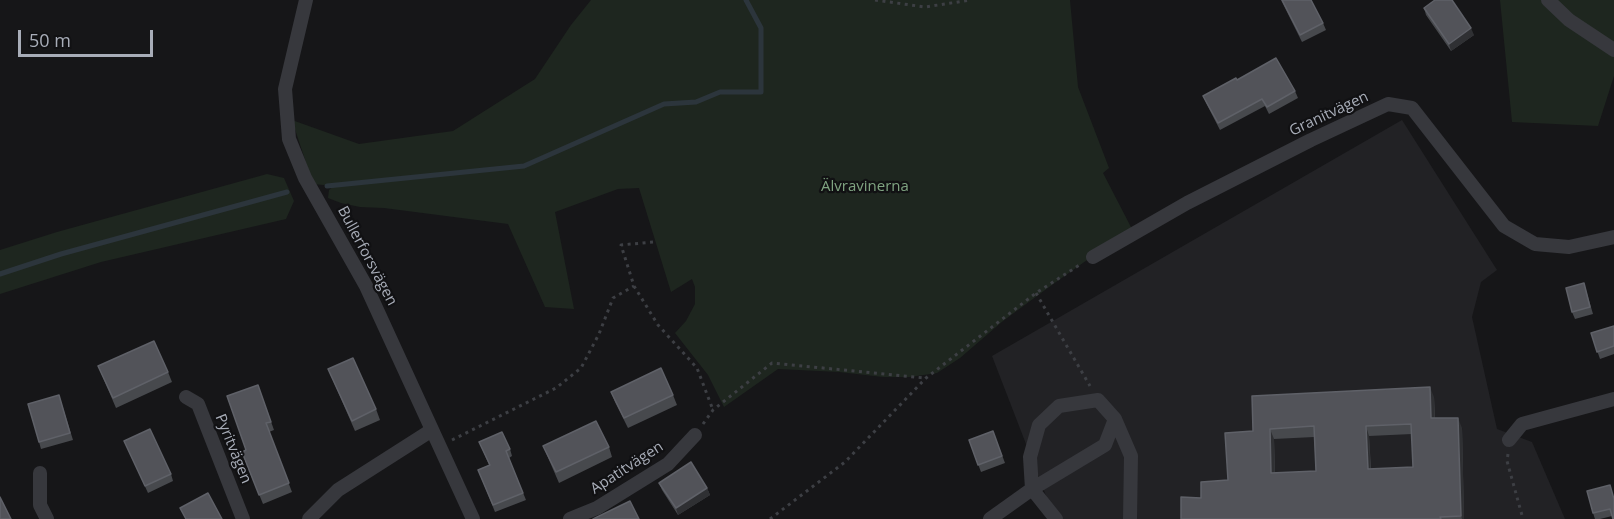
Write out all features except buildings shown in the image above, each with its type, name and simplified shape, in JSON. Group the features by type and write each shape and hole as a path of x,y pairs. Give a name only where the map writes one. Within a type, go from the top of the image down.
{"street":[{"name":"Bullerforsvägen","path":"306,0 285,89 289,139 305,178 366,286 472,519"},
{"path":"1548,0 1569,20 1614,50"},
{"name":"Granitvägen","path":"1093,257 1187,203 1388,104 1412,108 1504,226 1535,244 1569,247 1614,237"},
{"name":"Pyritvägen","path":"186,397 198,404 243,519"},
{"path":"1509,440 1522,424 1614,399"},
{"path":"1056,519 1032,489 1030,457 1039,425 1059,406 1098,400 1115,419 1131,456 1130,519"},
{"path":"990,519 1032,489 1105,445 1115,419"},
{"path":"309,519 338,490 432,430"},
{"name":"Apatitvägen","path":"570,519 597,508 668,464 695,435"},
{"path":"40,473 40,505 46,519"}],"path":[{"path":"875,0 925,7 971,0"},
{"path":"653,242 621,245 634,286 658,325 697,368 713,410"},
{"path":"770,519 845,462 926,378 1036,293 1093,257"},
{"path":"440,446 556,387 581,368 599,334 613,298 634,286"},
{"path":"1036,293 1098,400"},
{"path":"695,435 713,410 772,363 926,378"},
{"path":"1509,440 1507,461 1524,519"}],"shaded area":[{"path":"1402,120 1497,270 1481,282 1472,317 1497,429 1532,442 1565,519 1055,519 992,356"}],"green space":[{"name":"Älvravinerna","path":"591,0 1070,0 1078,87 1109,168 1103,173 1133,231 1056,282 1003,321 960,358 937,373 910,377 883,377 778,369 724,407 708,375 675,333 686,321 695,304 695,287 692,279 671,292 639,188 618,189 555,212 574,309 545,307 508,224 360,207 328,198 329,190 334,186 313,184 292,120 359,144 453,131 535,79 571,25"},
{"path":"1500,0 1614,0 1614,76 1598,126 1512,122"},
{"path":"267,174 284,178 294,201 286,219 101,262 0,294 0,250"}],"waterway":[{"path":"327,186 524,166 664,104 696,102 720,92 761,92 761,28 746,0"},
{"path":"0,274 61,254 287,192"}]}
